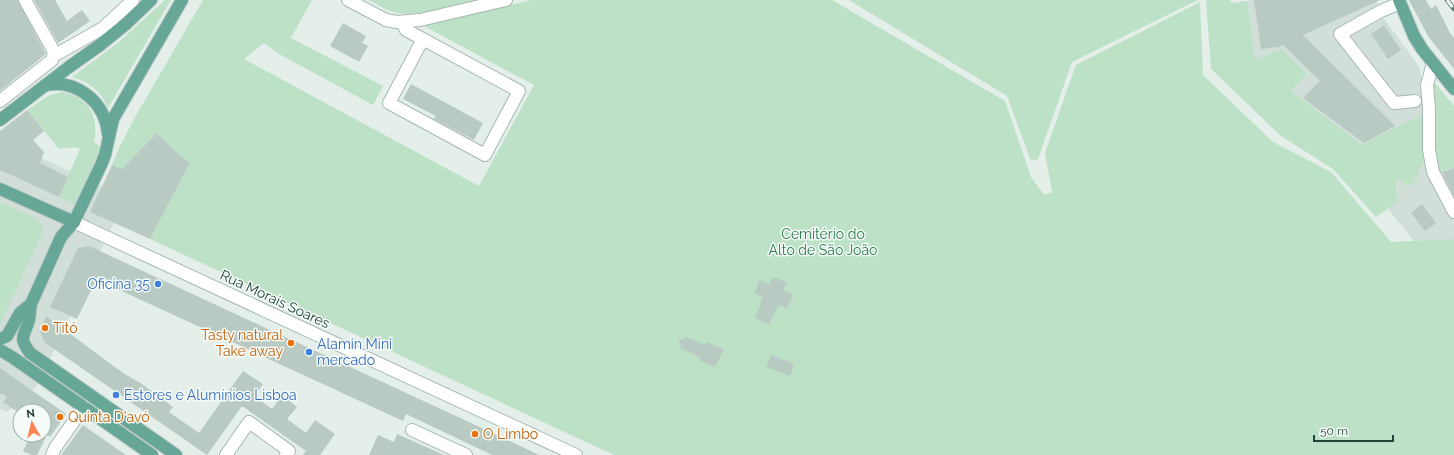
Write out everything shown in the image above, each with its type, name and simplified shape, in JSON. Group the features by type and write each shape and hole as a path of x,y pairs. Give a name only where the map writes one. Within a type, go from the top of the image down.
{"main road":[{"path":"0,120 105,42 151,0"},
{"path":"176,455 30,353 23,343 22,336 29,320 30,304 61,237 74,222 105,155 113,119 182,0"},
{"path":"1400,2 1418,42 1454,89"},
{"path":"46,85 56,83 64,84 80,90 87,95 99,107 103,114 109,139"},
{"name":"Rua Morais Soares","path":"0,188 74,222"},
{"path":"0,339 7,336 20,313 30,304"},
{"path":"0,350 152,455"},
{"path":"84,407 91,396"}],"street":[{"path":"0,101 52,60 54,54 25,0"},
{"path":"54,54 57,54 103,28 133,0"},
{"path":"348,0 386,20 402,22 420,20 506,0"},
{"path":"1400,2 1340,34 1394,103 1415,101"},
{"path":"402,22 406,30 423,39 519,91 485,155 388,103 423,39"},
{"path":"1433,63 1427,85 1429,108 1429,150 1433,172 1454,212"},
{"name":"Rua Morais Soares","path":"74,222 559,451 576,455"},
{"path":"52,455 55,448 84,407"},
{"path":"226,455 249,422 289,451 286,455"},
{"path":"412,430 466,455"}],"shaded area":[{"path":"1376,0 1382,16 1420,69 1436,174 1454,167 1454,239 1414,241 1388,209 1399,201 1362,146 1291,91 1307,74 1255,61 1247,1"},
{"path":"0,139 126,197 37,386 17,403 12,403 12,408 7,412 0,409"}],"green space":[{"path":"165,0 171,0 108,108 102,97 94,88 84,81 72,77 119,42"},
{"name":"Cemitério do Alto de São João","path":"203,0 312,0 291,38 383,86 373,105 279,54 264,43 244,59 479,186 534,85 422,25 532,0 832,0 1005,101 1031,177 1044,195 1052,192 1045,153 1076,65 1200,2 1203,75 1273,142 1331,172 1391,242 1454,239 1454,455 614,455 150,239 190,163 175,151 157,133 122,169 112,165 134,119"},
{"path":"369,0 476,0 426,12 406,14 390,11"},
{"path":"849,0 1198,0 1072,62 1038,159 1031,161 1007,96"},
{"path":"1206,0 1230,0 1232,3 1247,1 1255,60 1281,49 1307,74 1291,91 1362,145 1426,112 1425,158 1412,186 1396,179 1395,193 1399,201 1376,217 1333,169 1281,136 1211,69"},
{"path":"1435,83 1454,106 1454,167 1436,174 1431,88"},
{"path":"62,92 79,98 90,110 95,125 94,142 102,148 76,205 59,197 80,149 76,147 59,149 27,110 50,95"},
{"path":"0,202 36,219 41,224 43,229 0,324"}],"building":[{"path":"0,0 18,0 46,54 0,91"},
{"path":"34,0 55,0 67,21 82,10 90,21 58,43"},
{"path":"1254,0 1380,0 1303,35 1395,126 1364,143 1303,98 1320,81 1283,45 1279,47 1261,49"},
{"path":"1409,0 1426,0 1431,9 1436,5 1454,38 1454,69 1428,36"},
{"path":"343,23 366,36 362,43 368,46 359,62 330,46"},
{"path":"1384,25 1401,50 1388,59 1371,34"},
{"path":"411,84 483,123 474,140 434,119 436,116 403,99"},
{"path":"27,110 44,131 33,140 44,152 40,163 68,177 59,197 0,170 0,131"},
{"path":"157,133 175,151 190,163 150,239 90,212 112,165 122,169"},
{"path":"1454,168 1454,196 1442,172"},
{"path":"1422,204 1436,223 1425,231 1411,213"},
{"path":"89,246 539,455 492,455 406,414 403,421 113,287 115,283 98,276 77,319 50,307 78,248"},
{"path":"773,277 787,282 783,290 793,295 787,308 779,305 769,324 755,318 763,297 754,293 760,280 769,284"},
{"path":"46,316 123,373 142,384 173,407 169,412 199,433 243,371 263,384 254,396 272,409 282,395 297,407 287,419 306,433 315,420 335,434 320,455 303,455 306,451 242,406 207,455 44,342 40,331"},
{"path":"687,337 705,345 706,342 724,349 715,367 699,360 700,357 680,348 681,345 678,341"},
{"path":"771,355 794,364 790,376 766,367"},
{"path":"0,368 50,403 12,403 12,408 3,402 7,397 0,394"},
{"path":"52,404 66,414 52,434"},
{"path":"83,425 100,437 126,455 61,455"},
{"path":"397,434 444,455 369,455 378,435 394,442"},
{"path":"27,443 43,443 37,455 31,455 23,451"}],"railway":[{"path":"1447,0 1454,9"}],"place":[{"name":"Oficina 35","path":"158,284"},
{"name":"Titó","path":"45,328"},
{"name":"Tasty natural Take away","path":"291,343"},
{"name":"Alamin Mini mercado","path":"309,352"},
{"name":"Estores e Alumínios Lisboa","path":"116,395"},
{"name":"Quinta D'avó","path":"60,417"},
{"name":"O Limbo","path":"475,434"}]}
